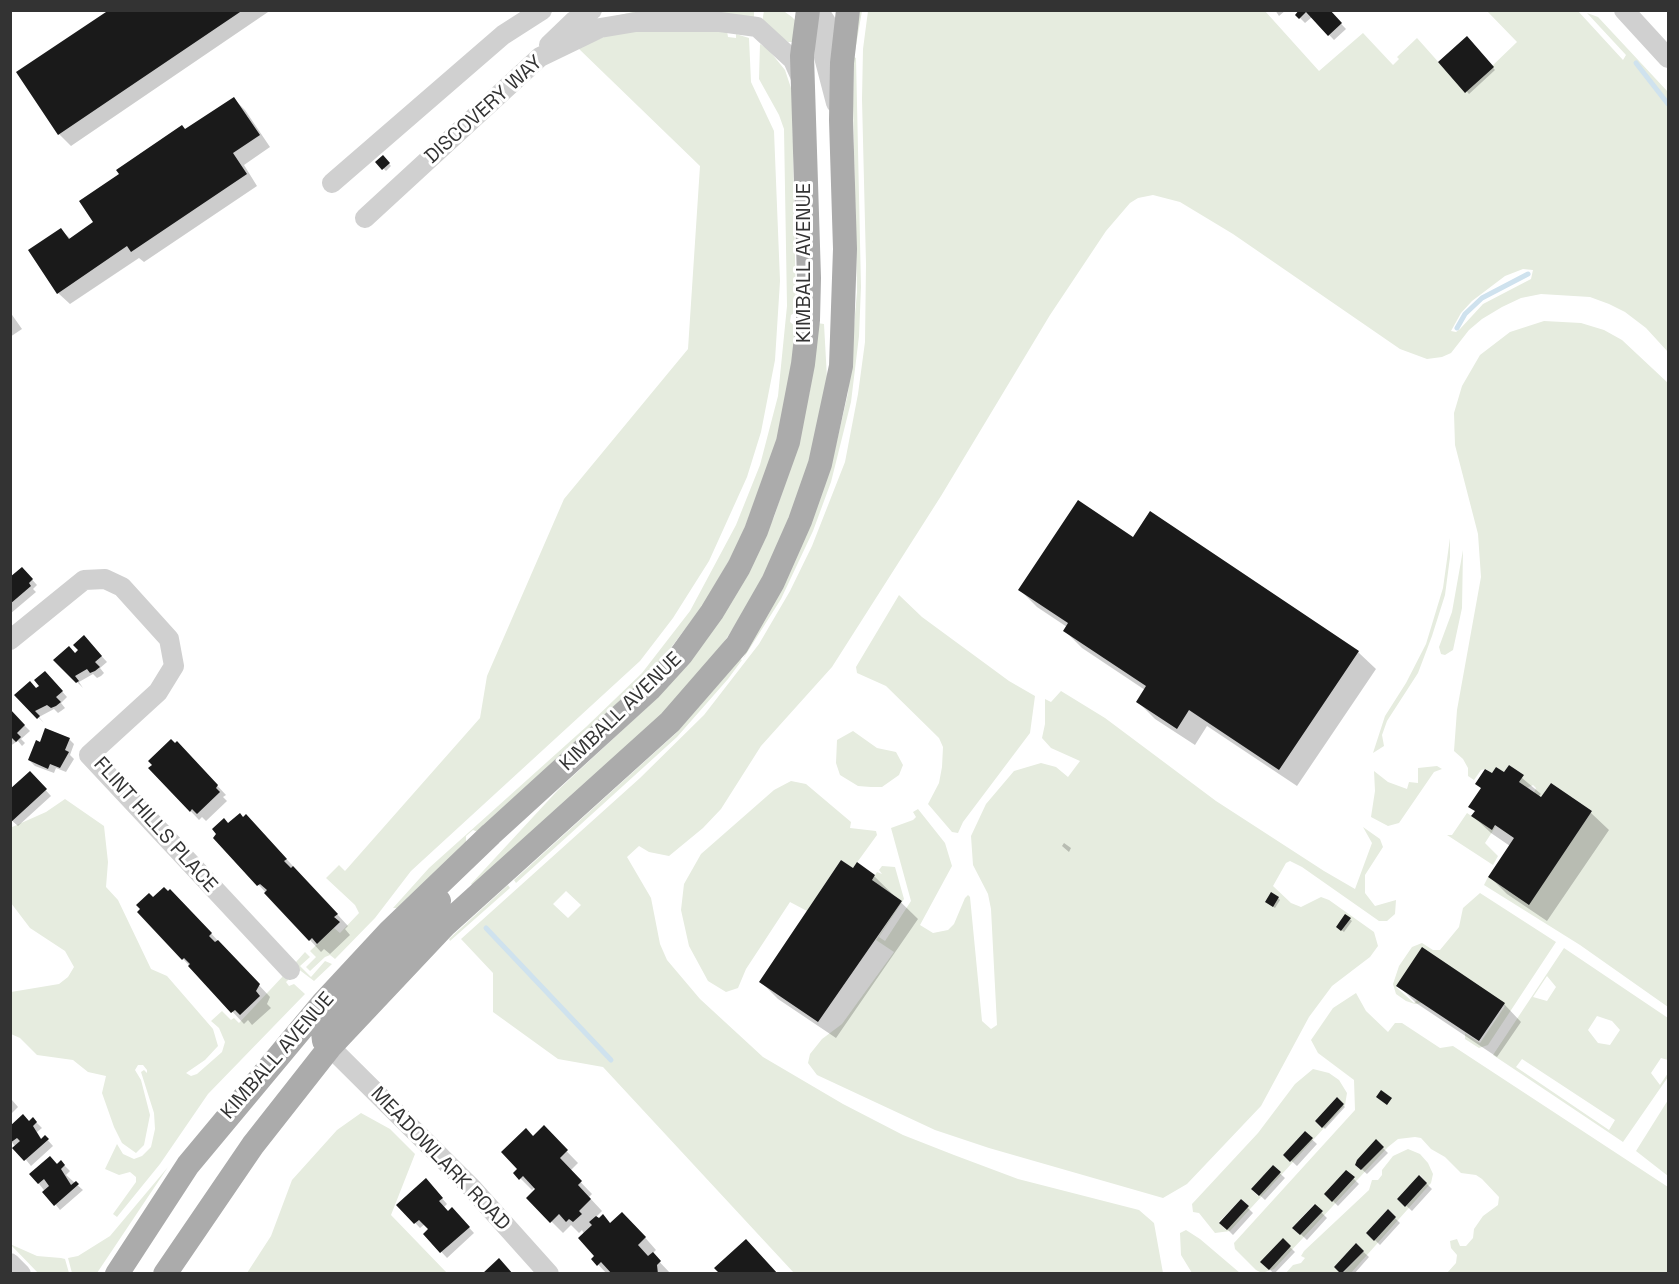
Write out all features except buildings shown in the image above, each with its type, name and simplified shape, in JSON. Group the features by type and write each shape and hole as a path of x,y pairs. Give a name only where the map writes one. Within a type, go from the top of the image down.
{"main road":[{"name":"KIMBALL AVENUE","path":"117,1274 188,1165 273,1061 382,940 491,834 607,731 681,655 712,612 756,531 774,484 797,405 808,320 802,56 808,10"},
{"name":"KIMBALL AVENUE","path":"165,1274 253,1145 330,1047 445,925 670,722 737,645 773,582 811,493 820,464 841,366 845,249 841,120 842,63 848,10"},
{"path":"330,1047 324,1041 323,1032 329,1023 417,929 491,834"}],"street":[{"name":"DISCOVERY WAY","path":"332,183 503,35 542,10"},
{"path":"540,57 553,40 574,21 592,10"},
{"path":"818,10 826,21 824,57 841,120"},
{"path":"1624,10 1668,58"},
{"name":"DISCOVERY WAY","path":"366,218 540,57 600,28 636,22 720,22 757,27 793,60 804,83"},
{"name":"FLINT HILLS PLACE","path":"10,640 84,580 105,579 122,587 169,639 174,666 158,692 89,754 290,970"},
{"name":"MEADOWLARK ROAD","path":"330,1047 471,1187 549,1274"},
{"path":"10,1263 21,1274"}],"shaded area":[{"path":"637,11 754,11 754,21 594,21"},
{"path":"764,11 785,12 795,20 793,42 788,42 762,22"},
{"path":"859,11 862,11 854,57 856,58 861,287 859,336 851,402 831,482 813,531 781,599 743,659 832,462 848,393 857,292 853,105 854,53"},
{"path":"868,11 1265,11 1319,71 1363,33 1393,65 1399,59 1397,57 1417,38 1465,92 1517,42 1487,11 1578,11 1623,60 1626,55 1587,13 1598,17 1668,92 1668,352 1646,328 1625,312 1609,304 1590,297 1541,294 1521,298 1502,307 1469,330 1451,353 1427,359 1400,349 1233,234 1180,202 1153,195 1138,198 1130,203 1106,231 1050,315 941,496 832,667 761,746 721,809 703,828 669,856 649,852 639,846 627,857 651,898 660,944 667,960 700,999 763,1057 843,1104 903,1135 1018,1179 1139,1210 1154,1223 1163,1273 794,1273 603,1067 558,1059 493,1012 493,973 461,939 640,778 704,715 759,644 790,591 812,546 845,462 865,342 863,49","holes":["1523,269 1533,270 1531,279 1483,304 1460,329 1456,332 1451,331 1461,313 1472,301 1505,276","566,891 581,905 568,918 553,904"]},
{"path":"637,31 727,31 728,37 736,38 736,34 749,38 751,82 774,131 780,281 775,360 761,432 747,477 709,561 673,618 640,661 411,871 375,918 335,959 330,955 325,957 310,971 306,967 316,957 310,951 334,928 340,933 359,913 355,905 326,878 339,865 345,871 480,718 487,676 564,499 688,349 700,166 578,48 609,35"},
{"path":"760,44 768,49 785,70 792,91 796,312 791,315 790,322 795,326 793,356 778,438 739,543 704,604 651,674 478,832 473,830 466,836 466,843 397,908 393,908 429,868 586,727 642,673 690,611 736,525 760,465 778,396 787,306 784,129 759,79"},
{"path":"1544,321 1581,323 1604,330 1622,340 1668,383 1668,1007 1580,945 1484,885 1488,877 1529,904 1592,811 1551,783 1541,797 1534,793 1536,788 1533,785 1527,788 1519,782 1524,775 1509,765 1504,772 1496,767 1492,773 1486,769 1481,770 1474,780 1468,776 1468,768 1463,759 1454,751 1457,710 1481,577 1478,534 1455,445 1454,413 1462,386 1480,355 1510,332"},
{"path":"817,323 824,324 827,378 826,399 815,449 797,501 764,578 748,606 714,657 669,710 475,888 471,884 558,790 657,698 690,660 732,601 774,517 795,453 810,390"},
{"path":"1450,538 1445,595 1432,636 1418,673 1387,721 1382,735 1384,746 1373,753 1385,716 1406,683 1426,644 1443,588"},
{"path":"1463,550 1462,608 1453,650 1445,655 1441,654 1439,647 1452,612"},
{"path":"899,595 922,617 1009,681 1035,696 1030,733 963,822 958,833 952,832 928,804 939,783 942,767 943,747 939,738 886,686 857,673 856,667"},
{"path":"740,659 742,660 728,679 677,737 516,883 514,880 675,734"},
{"path":"1061,691 1105,718 1216,801 1355,889 1372,843 1363,827 1380,839 1383,847 1365,875 1365,893 1375,906 1396,900 1395,914 1387,921 1379,921 1302,867 1290,861 1286,863 1273,886 1291,903 1301,907 1321,897 1329,900 1374,932 1378,946 1370,957 1332,986 1309,1017 1261,1106 1187,1184 1163,1198 989,1148 935,1130 817,1075 808,1063 810,1054 822,1039 842,1024 894,952 876,940 902,901 872,880 877,872 882,874 879,870 882,866 895,867 904,899 879,937 885,941 911,901 891,828 913,820 916,817 913,812 918,809 945,843 952,866 920,925 933,933 948,930 954,924 965,898 968,895 970,897 982,1021 991,1029 997,1025 991,909 988,894 973,865 971,836 986,804 1014,771 1041,763 1056,767 1068,777 1080,761 1051,748 1042,738 1045,724 1045,699 1051,702"},
{"path":"853,731 877,748 896,752 903,765 899,775 882,787 871,787 858,786 840,775 836,763 837,740"},
{"path":"1437,766 1442,769 1434,772 1399,823 1388,826 1371,817 1375,791 1374,771 1388,782 1407,789 1409,782 1418,783 1418,768"},
{"path":"791,781 806,784 851,822 850,828 876,831 877,835 853,868 841,860 807,911 790,902 746,969 738,988 726,992 708,981 689,946 681,910 684,884 701,854 774,790"},
{"path":"65,799 104,826 108,862 106,887 118,900 151,969 167,976 213,1029 218,1046 205,1060 186,1073 191,1076 197,1074 222,1052 225,1042 219,1028 211,1021 222,1011 231,1020 234,1018 239,1023 284,975 289,979 286,982 289,986 294,984 305,994 208,1094 160,1164 117,1217 113,1214 136,1182 136,1177 130,1172 119,1175 105,1169 117,1144 123,1154 134,1159 142,1156 151,1147 155,1129 154,1113 141,1072 144,1070 147,1073 147,1070 143,1065 138,1065 135,1070 141,1080 150,1115 144,1145 136,1153 122,1143 114,1127 102,1093 106,1076 88,1072 73,1060 37,1055 20,1038 11,1034 11,992 59,984 68,977 74,967 65,951 30,928 11,903 10,828 46,812"},
{"path":"1467,813 1491,829 1496,826 1485,843 1498,856 1493,865 1447,835 1452,835"},
{"path":"508,885 510,888 450,941 449,939"},
{"path":"1480,893 1556,942 1488,1045 1479,1048 1465,1039 1465,1033 1480,1043 1505,1006 1422,948 1396,987 1414,1003 1417,1000 1422,1003 1415,1004 1406,1001 1396,994 1393,984 1399,966 1412,947 1422,943 1433,950 1440,950 1459,927 1463,908"},
{"path":"1564,948 1668,1018 1668,1060 1661,1058 1651,1073 1660,1085 1668,1073 1668,1077 1623,1142 1493,1055","holes":["1547,976 1556,987 1547,1001 1533,997","1597,1016 1612,1021 1620,1030 1610,1045 1598,1043 1588,1030","1522,1059 1615,1120 1609,1130 1516,1067"]},
{"path":"305,952 310,957 300,966 311,977 325,961 332,964 314,981 297,968 296,962"},
{"path":"1356,993 1366,1011 1388,1032 1395,1023 1402,1023 1440,1048 1453,1046 1668,1187 1668,1273 1447,1273 1456,1263 1457,1255 1451,1248 1450,1241 1457,1239 1460,1246 1466,1246 1473,1238 1474,1229 1483,1216 1498,1205 1499,1197 1482,1179 1476,1175 1461,1173 1421,1138 1415,1137 1398,1139 1388,1147 1274,1269 1262,1273 1256,1270 1235,1249 1234,1243 1355,1110 1354,1080 1318,1053 1311,1040 1333,1008","holes":["1376,1140 1384,1147 1361,1170 1355,1165","1314,1204 1323,1211 1300,1235 1292,1228"]},
{"path":"1313,1069 1329,1073 1339,1080 1347,1093 1345,1105 1230,1231 1215,1233 1199,1213 1193,1212 1192,1204 1258,1133 1295,1084","holes":["1337,1097 1344,1104 1321,1128 1315,1121","1305,1131 1312,1138 1290,1162 1283,1155","1273,1165 1281,1172 1258,1196 1251,1189","1241,1199 1249,1206 1226,1230 1219,1222"]},
{"path":"1668,1100 1668,1176 1636,1151"},
{"path":"361,1113 390,1129 415,1154 391,1215 447,1273 247,1273 271,1236 292,1180 337,1130"},
{"path":"1408,1149 1420,1154 1428,1163 1433,1174 1431,1183 1351,1273 1343,1273 1364,1251 1356,1243 1334,1267 1341,1273 1285,1274 1293,1265 1301,1263 1305,1258 1301,1256 1304,1251 1369,1190 1372,1180 1378,1180 1382,1175 1382,1170 1393,1156","holes":["1420,1175 1427,1183 1405,1207 1397,1199","1388,1209 1396,1217 1374,1241 1366,1233"]},
{"path":"168,1167 97,1273 72,1273 68,1258 78,1256 110,1236"},
{"path":"1186,1230 1240,1273 1192,1273 1181,1255 1180,1233"},
{"path":"10,1244 37,1256 65,1259 69,1273 38,1273"}],"waterway":[{"path":"1636,63 1668,104"},
{"path":"1457,328 1465,314 1482,298 1528,274"},
{"path":"486,928 611,1060"}]}
